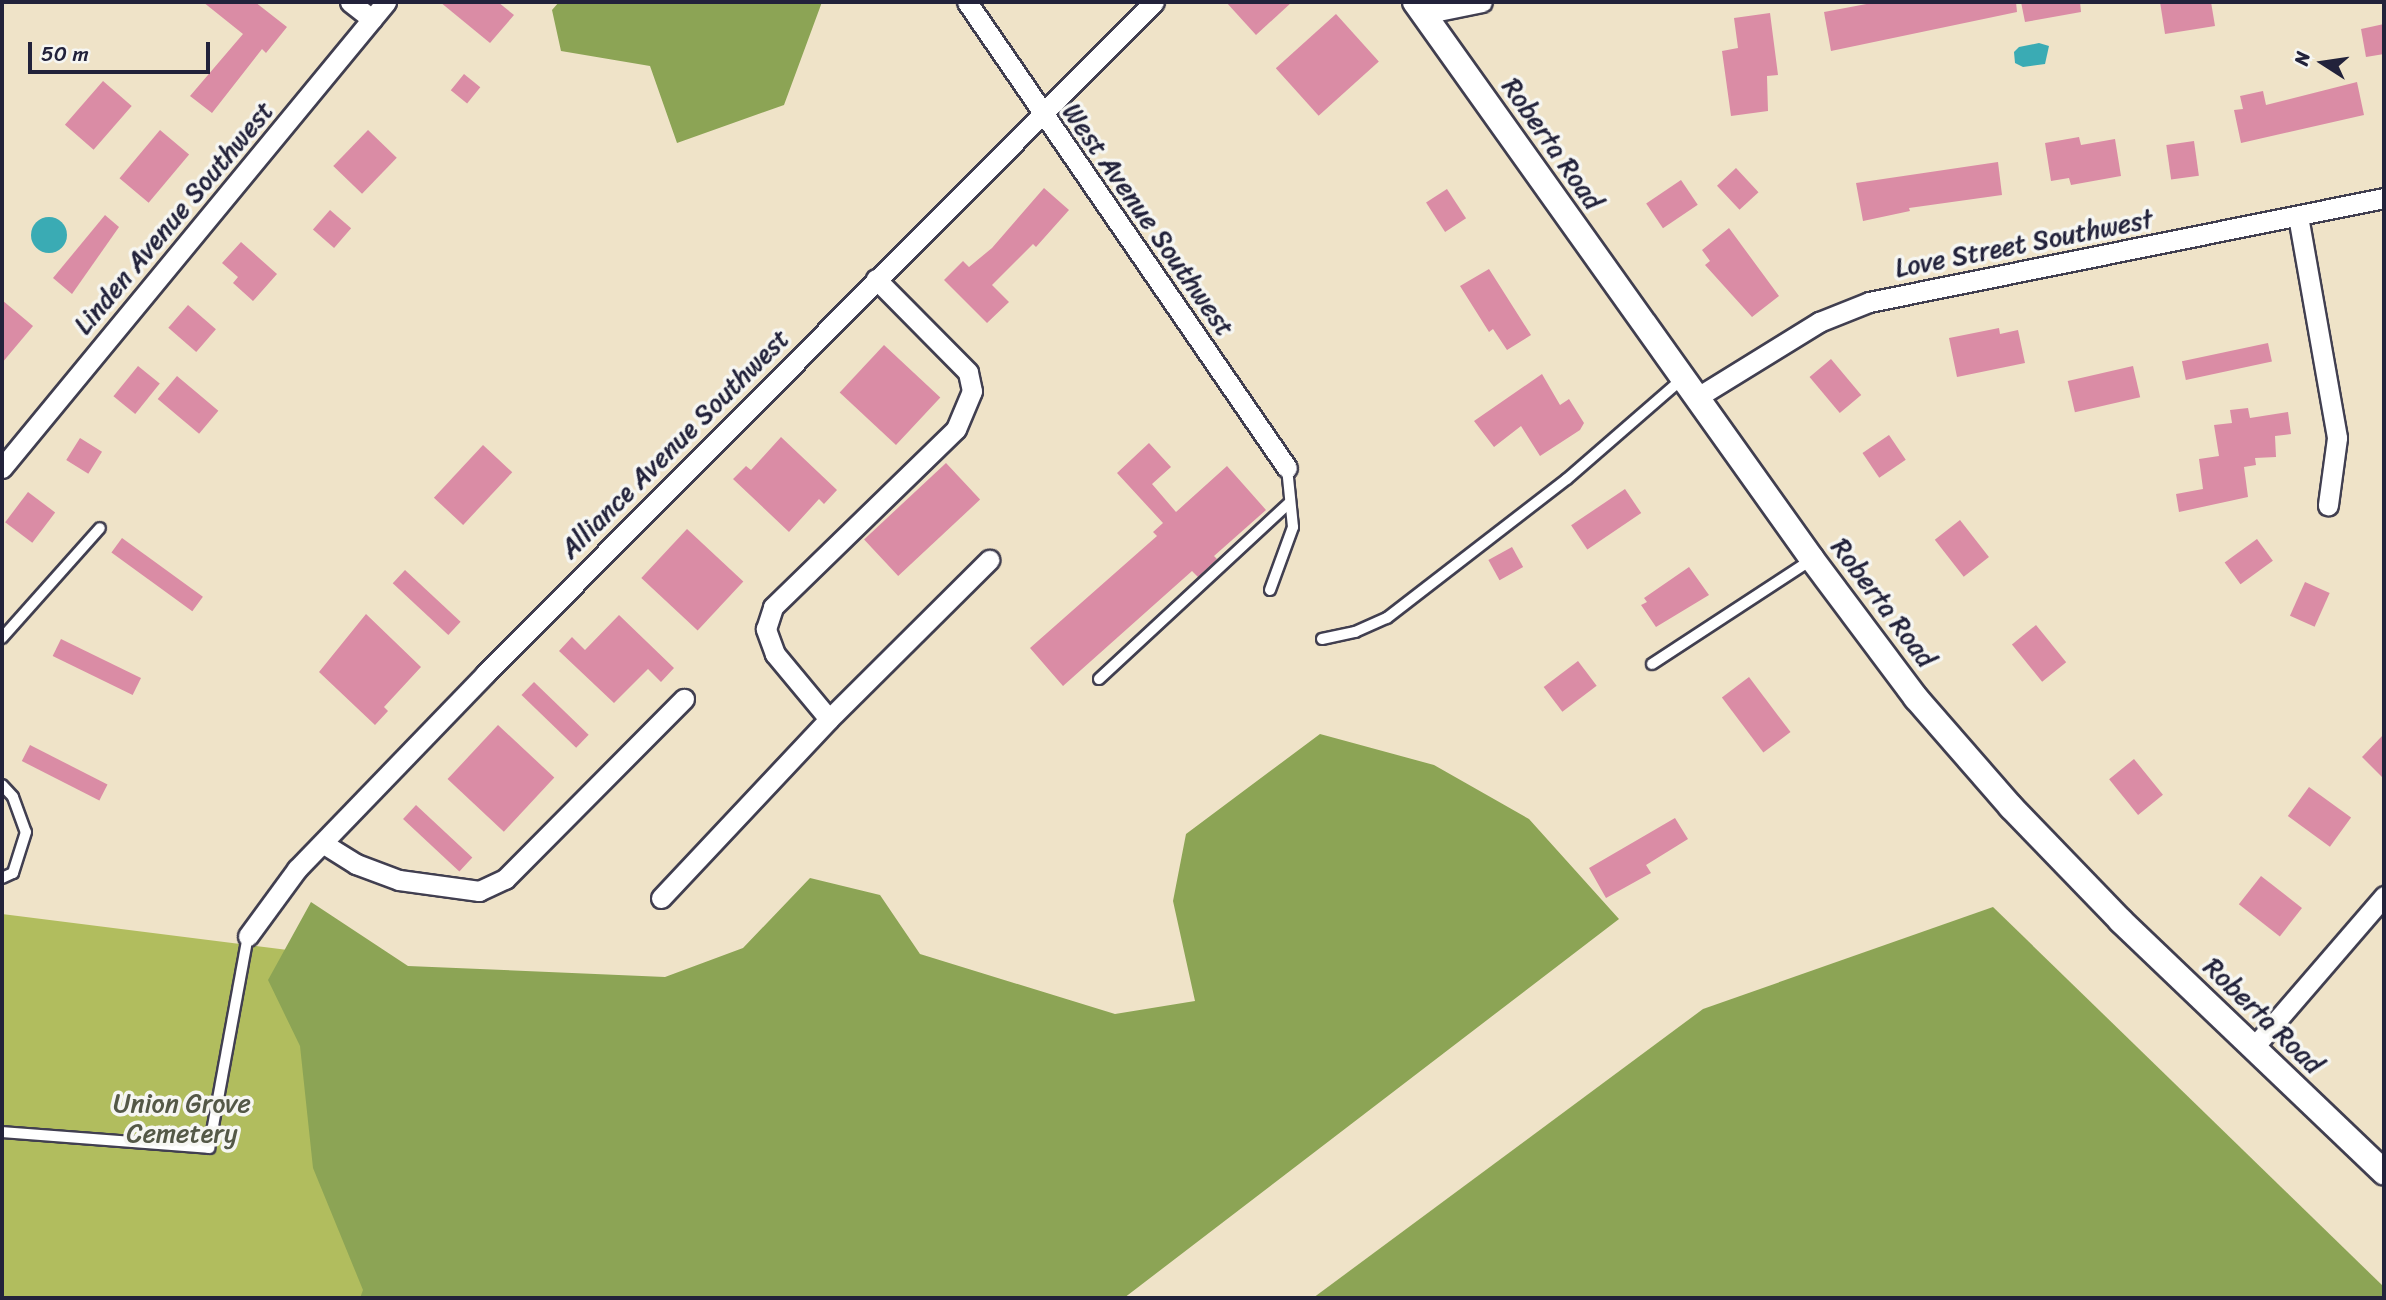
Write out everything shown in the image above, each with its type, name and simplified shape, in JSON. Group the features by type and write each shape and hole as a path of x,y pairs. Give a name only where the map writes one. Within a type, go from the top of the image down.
{"street":[{"path":"350,2 372,19"},
{"name":"Linden Avenue Southwest","path":"2,468 386,2"},
{"name":"West Avenue Southwest","path":"967,2 1287,468"},
{"name":"Alliance Avenue Southwest","path":"248,936 297,869 876,279 1154,2"},
{"path":"1422,6 1482,2"},
{"name":"Roberta Road","path":"1422,6 1689,388 1911,691 2011,807 2253,1048 2384,1172"},
{"name":"Love Street Southwest","path":"1689,388 1819,322 1869,302 2384,198"},
{"path":"2298,216 2337,439 2328,505"},
{"path":"829,719 775,654 766,629 773,607 956,429 972,391 968,372 876,279"},
{"path":"661,898 829,719 989,560"},
{"path":"324,844 356,864 399,880 479,891 505,879 684,699"},
{"path":"2253,1048 2384,896"}],"lane":[{"path":"1322,639 1355,632 1387,618 1689,388"},
{"path":"1270,590 1293,527 1287,468"},
{"path":"1099,679 1290,502"},
{"path":"2,638 100,527"},
{"path":"1652,664 1812,559"},
{"path":"2,785 13,797 26,832 13,873 2,878"},
{"path":"2,1132 209,1148 248,936"}],"green space":[{"path":"559,2 822,2 784,105 677,143 650,66 561,51 552,10"},
{"path":"1320,734 1434,765 1529,819 1619,919 1124,1298 360,1298 363,1290 313,1168 300,1046 268,980 311,902 408,966 665,977 743,948 810,878 880,895 920,954 1115,1014 1195,1001 1173,901 1186,834"},
{"path":"1993,907 2384,1287 2384,1298 1313,1298 1703,1009"},
{"name":"Union Grove Cemetery","path":"2,914 383,962 491,1298 2,1298"}],"water":[{"path":"2039,43 2049,46 2045,64 2023,67 2015,63 2014,52 2019,47"},
{"path":"49,217 62,222 67,235 62,248 49,253 36,248 31,235 36,222"}],"building":[{"path":"203,2 255,2 287,27 266,53 262,49 212,113 190,96 243,34"},
{"path":"440,2 498,2 514,15 490,43"},
{"path":"1226,2 1292,2 1256,35"},
{"path":"1877,2 2016,2 2017,12 1831,51 1824,12"},
{"path":"2021,2 2080,2 2081,12 2025,22"},
{"path":"2160,2 2211,2 2215,26 2165,34"},
{"path":"1770,13 1778,75 1767,76 1768,111 1731,116 1722,51 1738,48 1734,18"},
{"path":"1336,14 1379,62 1319,116 1276,68"},
{"path":"2384,24 2384,54 2366,57 2361,29"},
{"path":"464,74 480,87 467,104 451,90"},
{"path":"103,81 132,106 94,150 65,125"},
{"path":"2357,82 2364,115 2241,143 2234,110 2243,109 2240,96 2263,91 2266,105"},
{"path":"160,130 189,154 149,203 120,178"},
{"path":"368,130 397,158 362,194 333,166"},
{"path":"2079,137 2081,145 2115,139 2121,176 2071,185 2069,178 2051,181 2045,143"},
{"path":"2194,141 2199,176 2171,180 2166,145"},
{"path":"1998,162 2002,195 1909,208 1910,211 1863,221 1856,183"},
{"path":"1736,168 1759,192 1739,210 1717,186"},
{"path":"1681,180 1698,205 1663,228 1646,203"},
{"path":"1044,188 1069,210 1036,247 1033,244 992,285 1009,302 987,323 944,280 963,261 969,267 992,248"},
{"path":"1447,189 1466,218 1445,232 1426,203"},
{"path":"330,210 351,228 334,248 313,230"},
{"path":"105,215 119,227 72,294 53,278"},
{"path":"1729,228 1779,296 1752,317 1705,265 1710,261 1702,250"},
{"path":"241,242 277,274 253,301 233,283 238,277 222,263"},
{"path":"1489,269 1531,335 1507,350 1493,329 1489,332 1460,286"},
{"path":"2,300 33,326 2,363"},
{"path":"188,305 216,329 196,352 168,328"},
{"path":"1999,328 2000,334 2018,330 2025,363 1957,377 1949,338"},
{"path":"2268,343 2272,362 2186,380 2182,361"},
{"path":"884,345 940,398 896,445 840,393"},
{"path":"1831,359 1861,395 1840,413 1810,377"},
{"path":"138,366 160,384 135,414 113,396"},
{"path":"2133,366 2140,397 2075,412 2068,381"},
{"path":"1542,374 1560,405 1569,399 1584,423 1580,430 1540,456 1521,426 1494,447 1474,421"},
{"path":"177,376 218,411 199,434 158,399"},
{"path":"2248,408 2250,418 2288,412 2291,434 2275,436 2276,457 2255,458 2256,465 2244,467 2248,497 2179,512 2176,494 2203,489 2199,459 2219,456 2214,425 2232,423 2230,410"},
{"path":"1889,435 1906,460 1879,478 1862,453"},
{"path":"781,437 837,490 824,504 819,499 789,532 733,479 746,466 751,470"},
{"path":"80,438 102,452 88,474 66,460"},
{"path":"1149,443 1171,467 1152,484 1176,512 1227,466 1266,510 1214,556 1217,559 1198,577 1192,571 1063,686 1030,648 1157,536 1153,532 1163,523 1117,473"},
{"path":"483,445 512,472 463,525 434,498"},
{"path":"946,463 980,500 898,576 864,539"},
{"path":"1625,489 1641,513 1587,549 1571,525"},
{"path":"28,492 55,512 32,543 5,522"},
{"path":"1960,520 1989,557 1964,577 1935,540"},
{"path":"687,529 743,582 698,631 641,578"},
{"path":"122,538 203,597 192,611 111,553"},
{"path":"2257,539 2273,561 2241,584 2225,563"},
{"path":"1512,547 1523,567 1500,580 1488,560"},
{"path":"1689,567 1709,595 1656,627 1641,605 1647,602 1644,598"},
{"path":"405,570 461,622 448,635 393,583"},
{"path":"2305,582 2330,593 2315,627 2290,616"},
{"path":"366,614 421,667 384,707 388,711 375,725 319,672"},
{"path":"619,615 674,668 661,682 648,669 614,703 559,651 572,637 585,650"},
{"path":"2036,625 2066,662 2042,682 2012,645"},
{"path":"61,639 141,678 133,695 53,656"},
{"path":"1578,661 1597,686 1562,712 1544,687"},
{"path":"1749,677 1791,732 1763,753 1722,697"},
{"path":"534,682 589,735 576,748 521,695"},
{"path":"498,725 554,778 504,832 448,779"},
{"path":"2384,734 2384,779 2362,757"},
{"path":"30,745 108,784 99,801 22,761"},
{"path":"2134,759 2163,795 2138,815 2109,779"},
{"path":"2309,787 2351,818 2330,847 2288,816"},
{"path":"416,805 472,858 459,871 403,819"},
{"path":"1675,818 1688,839 1646,865 1651,873 1606,898 1589,868"},
{"path":"2261,876 2302,908 2280,936 2239,904"}]}
